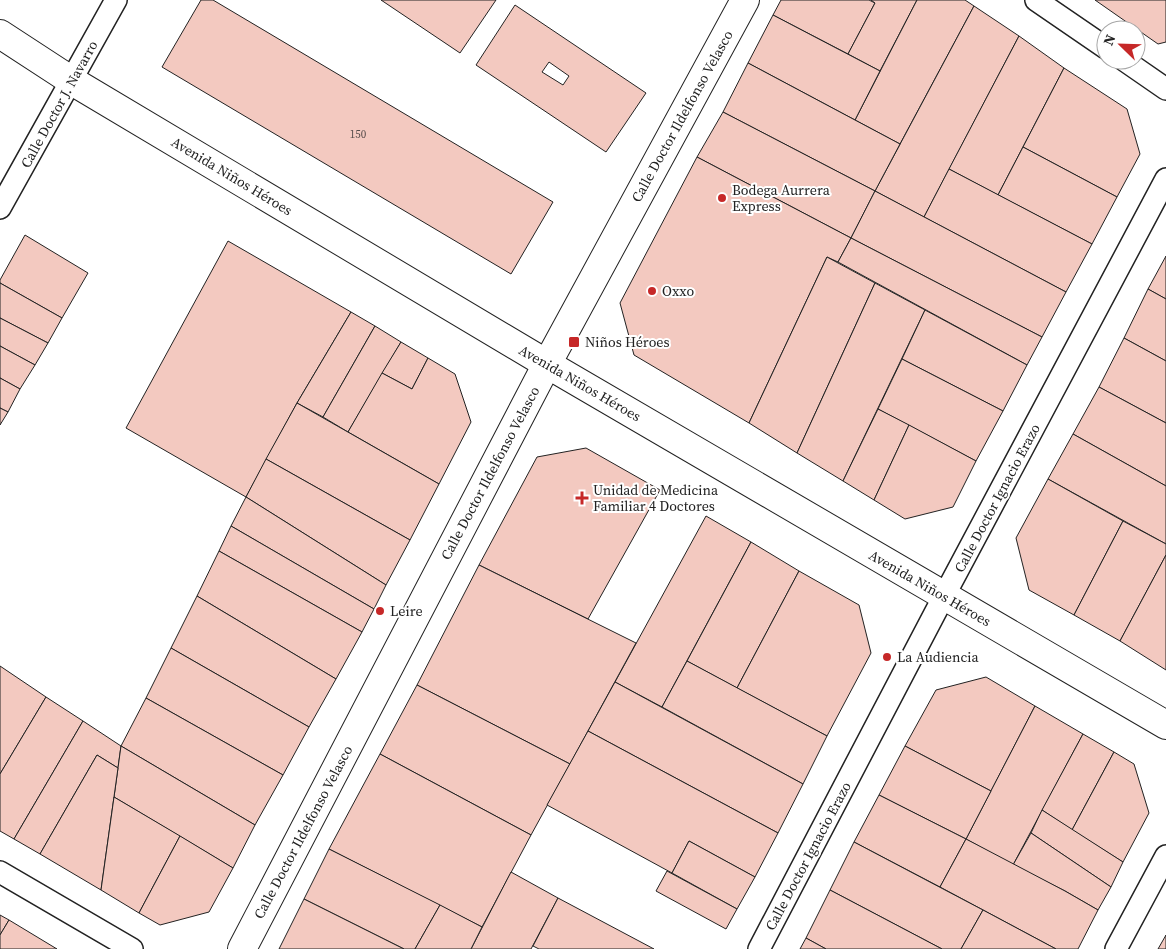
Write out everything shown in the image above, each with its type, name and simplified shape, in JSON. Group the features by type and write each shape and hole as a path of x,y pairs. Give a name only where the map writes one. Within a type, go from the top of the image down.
{"main road":[{"name":"Calle Doctor Ildelfonso Velasco","path":"242,949 547,364 745,0"},
{"name":"Avenida Niños Héroes","path":"0,34 72,81 547,364 1166,725"}],"street":[{"name":"Calle Doctor J. Navarro","path":"0,208 116,0"},
{"path":"1036,0 1096,41"},
{"path":"1138,70 1166,89"},
{"name":"Calle Doctor Ignacio Erazo","path":"759,949 1166,179"},
{"path":"1116,949 1166,856"},
{"path":"0,872 132,949"}],"building":[{"path":"201,0 213,0 553,202 511,274 162,67"},
{"path":"381,0 496,0 460,53"},
{"path":"781,0 869,0 875,3 848,54 773,15"},
{"path":"871,0 917,0 880,71 848,54 875,3"},
{"path":"917,0 965,0 974,6 900,144 855,120"},
{"path":"1095,0 1166,0 1166,42 1158,44 1146,36 1146,20 1124,20"},
{"path":"515,5 646,93 606,152 476,65","holes":["549,62 569,76 563,85 542,72"]},
{"path":"974,6 1019,36 924,217 875,191"},
{"path":"773,15 880,71 855,120 748,63"},
{"path":"1019,36 1064,68 998,195 949,169"},
{"path":"748,63 900,144 875,191 723,112"},
{"path":"1064,68 1127,109 1140,154 1117,197 1023,147"},
{"path":"723,112 875,191 851,238 697,157"},
{"path":"1023,147 1117,197 1092,244 998,195"},
{"path":"697,157 851,238 838,262 827,257 749,423 634,355 620,303"},
{"path":"949,169 1092,244 1066,292 924,217"},
{"path":"875,191 1066,292 1042,337 851,238"},
{"path":"25,235 88,273 62,318 0,283"},
{"path":"851,238 1042,337 1027,365 838,262"},
{"path":"228,241 351,312 297,403 246,497 126,428"},
{"path":"1166,256 1166,299 1148,289"},
{"path":"827,257 875,283 797,453 749,423"},
{"path":"0,283 62,318 48,343 0,318"},
{"path":"875,283 925,310 843,481 797,453"},
{"path":"1148,289 1166,299 1166,361 1124,338"},
{"path":"925,310 1027,365 1003,411 902,359"},
{"path":"351,312 375,326 323,417 297,403"},
{"path":"0,318 48,343 35,365 0,346"},
{"path":"375,326 401,342 348,432 323,417"},
{"path":"1124,338 1166,361 1166,423 1099,387"},
{"path":"401,342 428,358 412,389 382,373"},
{"path":"0,346 35,365 20,389 0,378"},
{"path":"428,358 455,374 471,422 439,484 348,432 382,373 412,389"},
{"path":"902,359 1003,411 976,461 878,409"},
{"path":"0,378 20,389 8,412 0,408"},
{"path":"1099,387 1166,423 1166,486 1073,434"},
{"path":"297,403 439,484 410,540 266,459"},
{"path":"0,408 8,412 0,425"},
{"path":"878,409 909,425 874,500 843,481"},
{"path":"909,425 976,461 953,507 905,519 874,500"},
{"path":"1073,434 1166,486 1166,544 1048,479"},
{"path":"586,448 660,490 588,619 479,565 537,457"},
{"path":"266,459 410,540 386,585 246,497"},
{"path":"1048,479 1123,521 1074,615 1029,590 1016,538"},
{"path":"246,497 386,585 374,609 231,526"},
{"path":"706,516 751,542 662,707 615,682"},
{"path":"1123,521 1166,544 1166,555 1120,641 1074,615"},
{"path":"231,526 374,609 362,632 219,551"},
{"path":"751,542 799,571 737,688 687,661"},
{"path":"219,551 362,632 336,679 197,596"},
{"path":"1166,555 1166,670 1120,641"},
{"path":"479,565 636,643 570,764 417,685"},
{"path":"799,571 859,605 871,653 827,736 737,688"},
{"path":"197,596 336,679 309,727 171,648"},
{"path":"171,648 309,727 283,775 146,698"},
{"path":"687,661 827,736 803,784 662,707"},
{"path":"0,666 46,697 0,774"},
{"path":"986,677 1035,706 991,791 905,746 936,690"},
{"path":"615,682 803,784 778,833 588,731"},
{"path":"417,685 570,764 531,835 380,754"},
{"path":"46,697 83,721 14,839 0,831 0,774"},
{"path":"146,698 283,775 255,825 121,746"},
{"path":"1035,706 1083,734 1013,865 966,839"},
{"path":"83,721 121,746 118,768 97,755 40,854 14,839"},
{"path":"588,731 778,833 755,877 689,841 672,873 547,805"},
{"path":"1083,734 1114,752 1072,830 1042,810"},
{"path":"121,746 255,825 233,868 114,797"},
{"path":"905,746 991,791 966,839 879,795"},
{"path":"1114,752 1134,764 1149,813 1123,862 1072,830"},
{"path":"380,754 531,835 482,927 329,849"},
{"path":"97,755 118,768 101,890 40,854"},
{"path":"879,795 966,839 940,887 854,842"},
{"path":"114,797 180,836 139,913 101,890"},
{"path":"1042,810 1123,862 1111,887 1031,833"},
{"path":"1031,833 1111,887 1098,910 1013,865"},
{"path":"180,836 233,868 209,912 160,925 139,913"},
{"path":"966,839 1098,910 1078,949 1056,949 940,887"},
{"path":"689,841 755,877 737,909 672,873"},
{"path":"854,842 983,910 961,949 942,949 830,890"},
{"path":"329,849 440,905 415,949 404,949 304,899"},
{"path":"667,871 737,909 726,929 656,891"},
{"path":"511,872 558,898 531,949 471,949"},
{"path":"830,890 942,949 826,949 806,938"},
{"path":"558,898 654,949 539,949 533,946"},
{"path":"304,899 404,949 279,949"},
{"path":"440,905 482,927 471,949 415,949"},
{"path":"983,910 1056,949 961,949"},
{"path":"0,915 9,920 0,935"},
{"path":"9,920 57,949 0,949 0,935"},
{"path":"1166,935 1166,949 1158,949"},
{"path":"806,938 826,949 800,949"}],"place":[{"name":"Bodega Aurrera Express","path":"722,198"},
{"name":"Oxxo","path":"652,291"},
{"name":"Niños Héroes","path":"574,342"},
{"name":"Unidad de Medicina Familiar 4 Doctores","path":"582,498"},
{"name":"Leire","path":"380,611"},
{"name":"La Audiencia","path":"887,657"}]}
